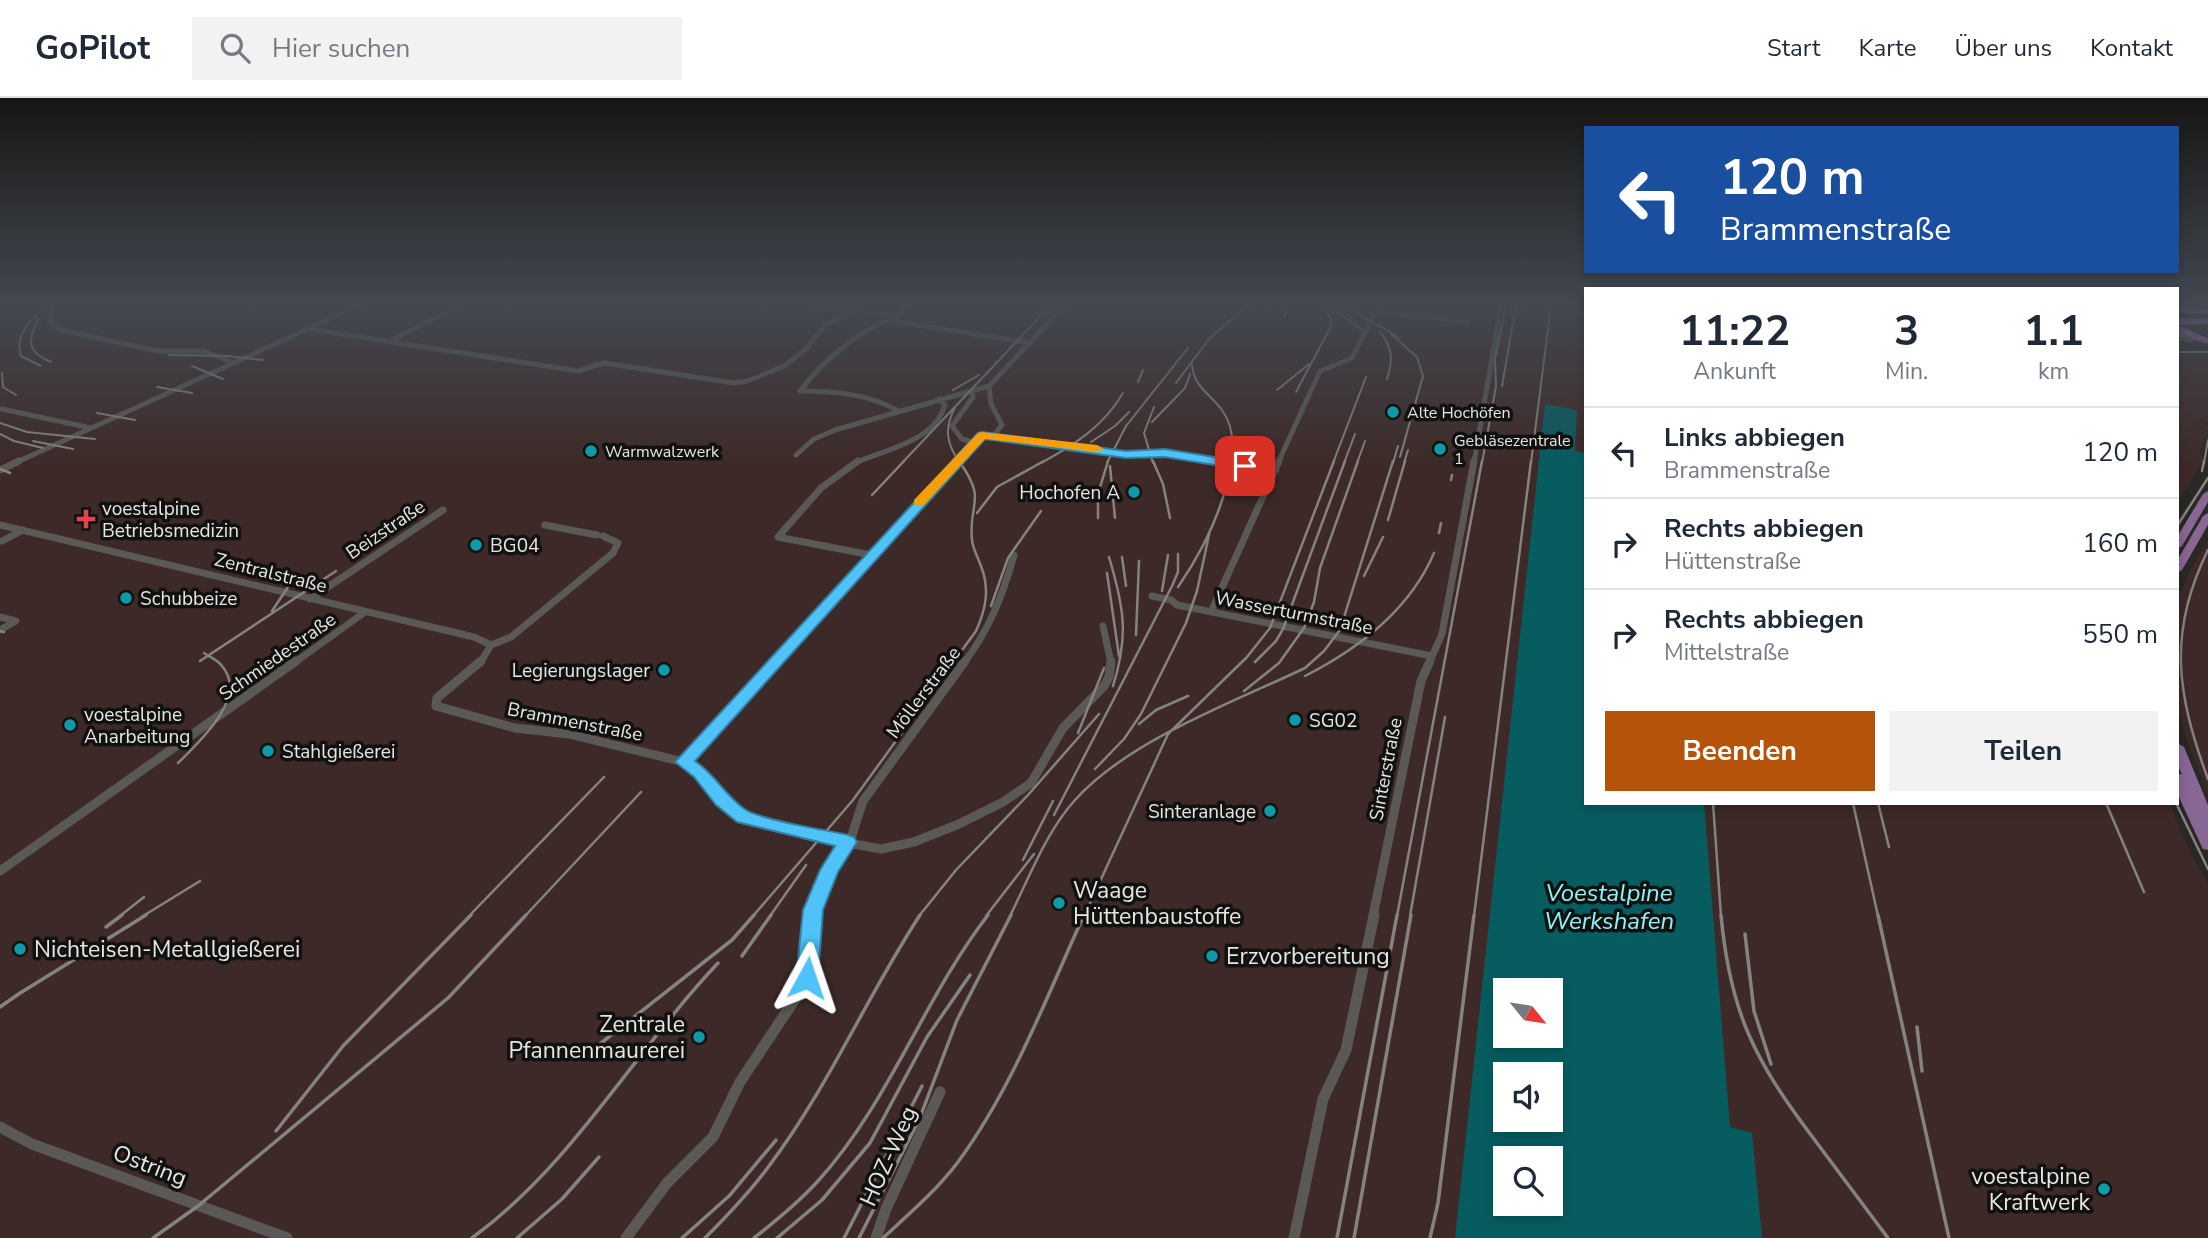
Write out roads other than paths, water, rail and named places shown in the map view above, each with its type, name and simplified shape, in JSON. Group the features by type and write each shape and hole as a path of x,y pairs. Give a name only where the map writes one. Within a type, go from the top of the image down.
{"main road":[{"path":"2179,543 2207,496"},
{"path":"2179,567 2208,516"},
{"path":"2179,752 2208,822"},
{"path":"2179,782 2208,845"}],"street":[{"path":"221,358 233,363"},
{"path":"0,470 243,358"},
{"path":"501,358 578,371 604,363 734,383 748,381 784,366 794,358"},
{"path":"835,358 807,381 800,391 822,391 872,399 899,411"},
{"path":"796,455 816,438 989,386 1016,358"},
{"path":"1211,612 1320,372 1352,358"},
{"name":"Sinterstraße","path":"1294,1238 1323,1099 1346,1050 1420,681 1442,634 1489,388 1490,358"},
{"path":"989,386 991,404 1002,425 993,436"},
{"path":"971,391 973,397 952,426 962,439 974,442"},
{"path":"871,555 778,537 793,516 842,471 900,446 929,428 945,411 945,405 939,399"},
{"path":"2,409 91,428"},
{"path":"684,762 982,435 1126,455 1165,453 1276,470"},
{"name":"Beizstraße","path":"310,598 443,510"},
{"name":"Zentralstraße","path":"0,525 474,637 491,645"},
{"path":"491,645 511,637 613,553 618,543 600,536 545,525"},
{"path":"2,541 23,530"},
{"name":"Möllerstraße","path":"626,1238 667,1183 713,1137 740,1082 800,994 808,968 813,910 829,870 855,828 863,801 927,710 979,643 1002,598 1014,555"},
{"name":"Wasserturmstraße","path":"1152,596 1171,600 1177,606 1432,656"},
{"name":"Schmiedestraße","path":"0,870 365,612"},
{"path":"0,617 16,621 0,630"},
{"name":"Brammenstraße","path":"491,645 482,661 442,693 435,704 445,711 515,728 576,736 684,762 700,773 722,801 743,817 883,849 897,846 1012,799 1033,781 1068,720 1103,689 1112,664 1112,652 1103,626"},
{"name":"HOZ-Weg","path":"876,1238 886,1209 940,1092"},
{"name":"Ostring","path":"0,1127 32,1144 288,1238"}],"water":[{"name":"Voestalpine Werkshafen","path":"1545,404 1577,410 1575,451 1584,453 1584,805 1704,805 1730,1127 1752,1133 1762,1238 1455,1238"}],"railway":[{"path":"25,358 41,366"},
{"path":"43,358 51,362"},
{"path":"247,358 263,360"},
{"path":"902,463 1001,358"},
{"path":"1108,461 1126,426 1180,358"},
{"path":"1176,383 1195,358"},
{"path":"1296,392 1314,358"},
{"path":"1387,379 1391,358"},
{"path":"1400,457 1423,376 1417,358"},
{"path":"1482,463 1496,386 1495,358"},
{"path":"1502,386 1507,358"},
{"path":"1531,463 1544,358"},
{"path":"1277,390 1309,364"},
{"path":"1192,365 1199,385 1222,410 1228,422 1232,442 1231,463"},
{"path":"192,366 223,379"},
{"path":"1138,382 1143,370"},
{"path":"2,373 3,387 16,395"},
{"path":"1152,422 1185,388 1190,374"},
{"path":"953,390 979,375"},
{"path":"1333,463 1366,377"},
{"path":"157,387 192,393"},
{"path":"1041,463 1087,434 1107,415 1123,393"},
{"path":"955,407 949,422 948,436 960,463"},
{"path":"1153,463 1144,433 1154,407"},
{"path":"1091,442 1115,426 1129,412"},
{"path":"97,413 135,420"},
{"path":"0,423 27,432 95,439"},
{"path":"0,434 14,441 43,448"},
{"path":"1344,463 1355,434"},
{"path":"2204,463 2208,440"},
{"path":"33,441 73,449"},
{"path":"1357,463 1365,441"},
{"path":"1393,463 1398,446"},
{"path":"1404,463 1408,450"},
{"path":"872,495 904,461"},
{"path":"753,916 853,800 976,631 986,591 984,574 972,540 975,494 973,485 959,461"},
{"path":"977,513 997,487 1044,461"},
{"path":"1098,518 1098,494 1108,461"},
{"path":"1153,461 1163,484 1170,518"},
{"path":"1210,531 1224,495 1231,461"},
{"path":"1171,731 1247,657 1270,628 1334,461"},
{"path":"1255,662 1276,641 1283,629 1345,461"},
{"path":"1244,691 1279,663 1304,628 1314,602 1320,568 1358,461"},
{"path":"1171,731 1305,668 1324,651 1340,630 1393,461"},
{"path":"1388,520 1405,461"},
{"path":"1397,916 1482,461"},
{"path":"1474,916 1531,461"},
{"path":"2202,471 2204,461"},
{"path":"1110,466 1115,518"},
{"path":"0,469 10,473"},
{"path":"1451,480 1452,475"},
{"path":"2179,523 2208,478"},
{"path":"991,606 1008,558 1041,511"},
{"path":"1439,533 1441,523"},
{"path":"1095,769 1124,739 1141,714 1186,623 1197,591 1210,531"},
{"path":"1178,587 1210,531"},
{"path":"1364,576 1383,537"},
{"path":"2208,550 2186,609 2181,664 2189,719 2208,779"},
{"path":"1305,676 1363,640 1397,609 1424,573 1434,553"},
{"path":"1054,815 1172,586 1178,572 1178,554"},
{"path":"1162,591 1168,555"},
{"path":"1109,557 1123,622 1121,652 1113,686"},
{"path":"1122,557 1126,586"},
{"path":"1136,635 1139,561"},
{"path":"208,656 336,571"},
{"path":"1107,573 1119,656"},
{"path":"272,611 292,581"},
{"path":"0,631 4,632"},
{"path":"204,653 208,656"},
{"path":"178,763 218,718 229,691 229,678 222,666 208,656"},
{"path":"200,661 208,656"},
{"path":"1078,733 1104,668"},
{"path":"1139,724 1156,710 1188,696"},
{"path":"919,916 956,870 1028,795 1099,714"},
{"path":"1410,916 1445,717"},
{"path":"1010,916 1055,826 1075,800 1123,759 1171,731"},
{"path":"1084,916 1171,731"},
{"path":"469,916 604,777"},
{"path":"525,916 641,792"},
{"path":"1023,860 1053,801"},
{"path":"1713,805 1721,916"},
{"path":"1853,805 1878,916"},
{"path":"1878,805 1889,847"},
{"path":"2107,805 2144,892"},
{"path":"2177,805 2208,869"},
{"path":"986,916 1034,854"},
{"path":"770,916 806,865"},
{"path":"143,916 200,881"},
{"path":"120,916 144,897"},
{"path":"106,927 122,915"},
{"path":"19,994 146,915"},
{"path":"276,1131 343,1046 471,915"},
{"path":"153,1238 198,1206 448,998 526,915"},
{"path":"596,1047 732,940 754,915"},
{"path":"742,956 771,915"},
{"path":"705,1238 754,1185 790,1136 829,1074 882,977 920,915"},
{"path":"754,1238 803,1197 843,1151 866,1118 944,981 988,915"},
{"path":"859,1238 919,1120 957,1020 1011,915"},
{"path":"883,1238 941,1182 978,1133 1012,1073 1084,915"},
{"path":"1337,1238 1397,915"},
{"path":"1354,1238 1411,915"},
{"path":"1430,1238 1438,1203 1474,915"},
{"path":"1721,915 1731,980 1749,1035 1776,1085 1808,1131"},
{"path":"1878,915 1949,1238"},
{"path":"1745,934 1754,1011 1771,1064"},
{"path":"472,1238 508,1209 572,1142 718,963"},
{"path":"777,1238 822,1200 870,1143 927,1037 970,975"},
{"path":"19,994 23,991"},
{"path":"0,1007 19,994"},
{"path":"1917,1027 1922,1071"},
{"path":"844,1238 922,1086"},
{"path":"1808,1131 1814,1139"},
{"path":"1808,1131 1888,1238"},
{"path":"682,1238 729,1196 776,1140"},
{"path":"517,1238 562,1199 599,1157"}],"place":[{"name":"Alte Hochöfen","path":"1393,412"},
{"name":"Gebläsezentrale 1","path":"1440,449"},
{"name":"Warmwalzwerk","path":"591,451"},
{"name":"Hochofen A","path":"1134,492"},
{"name":"voestalpine Betriebsmedizin","path":"86,519"},
{"name":"BG04","path":"476,545"},
{"name":"Schubbeize","path":"126,598"},
{"name":"Legierungslager","path":"664,670"},
{"name":"SG02","path":"1295,720"},
{"name":"voestalpine Anarbeitung","path":"70,725"},
{"name":"Stahlgießerei","path":"268,751"},
{"name":"Sinteranlage","path":"1270,811"},
{"name":"Waage Hüttenbaustoffe","path":"1059,903"},
{"name":"Nichteisen-Metallgießerei","path":"20,949"},
{"name":"Erzvorbereitung","path":"1212,956"},
{"name":"Zentrale Pfannenmaurerei","path":"699,1037"},
{"name":"voestalpine Kraftwerk","path":"2104,1189"}]}
